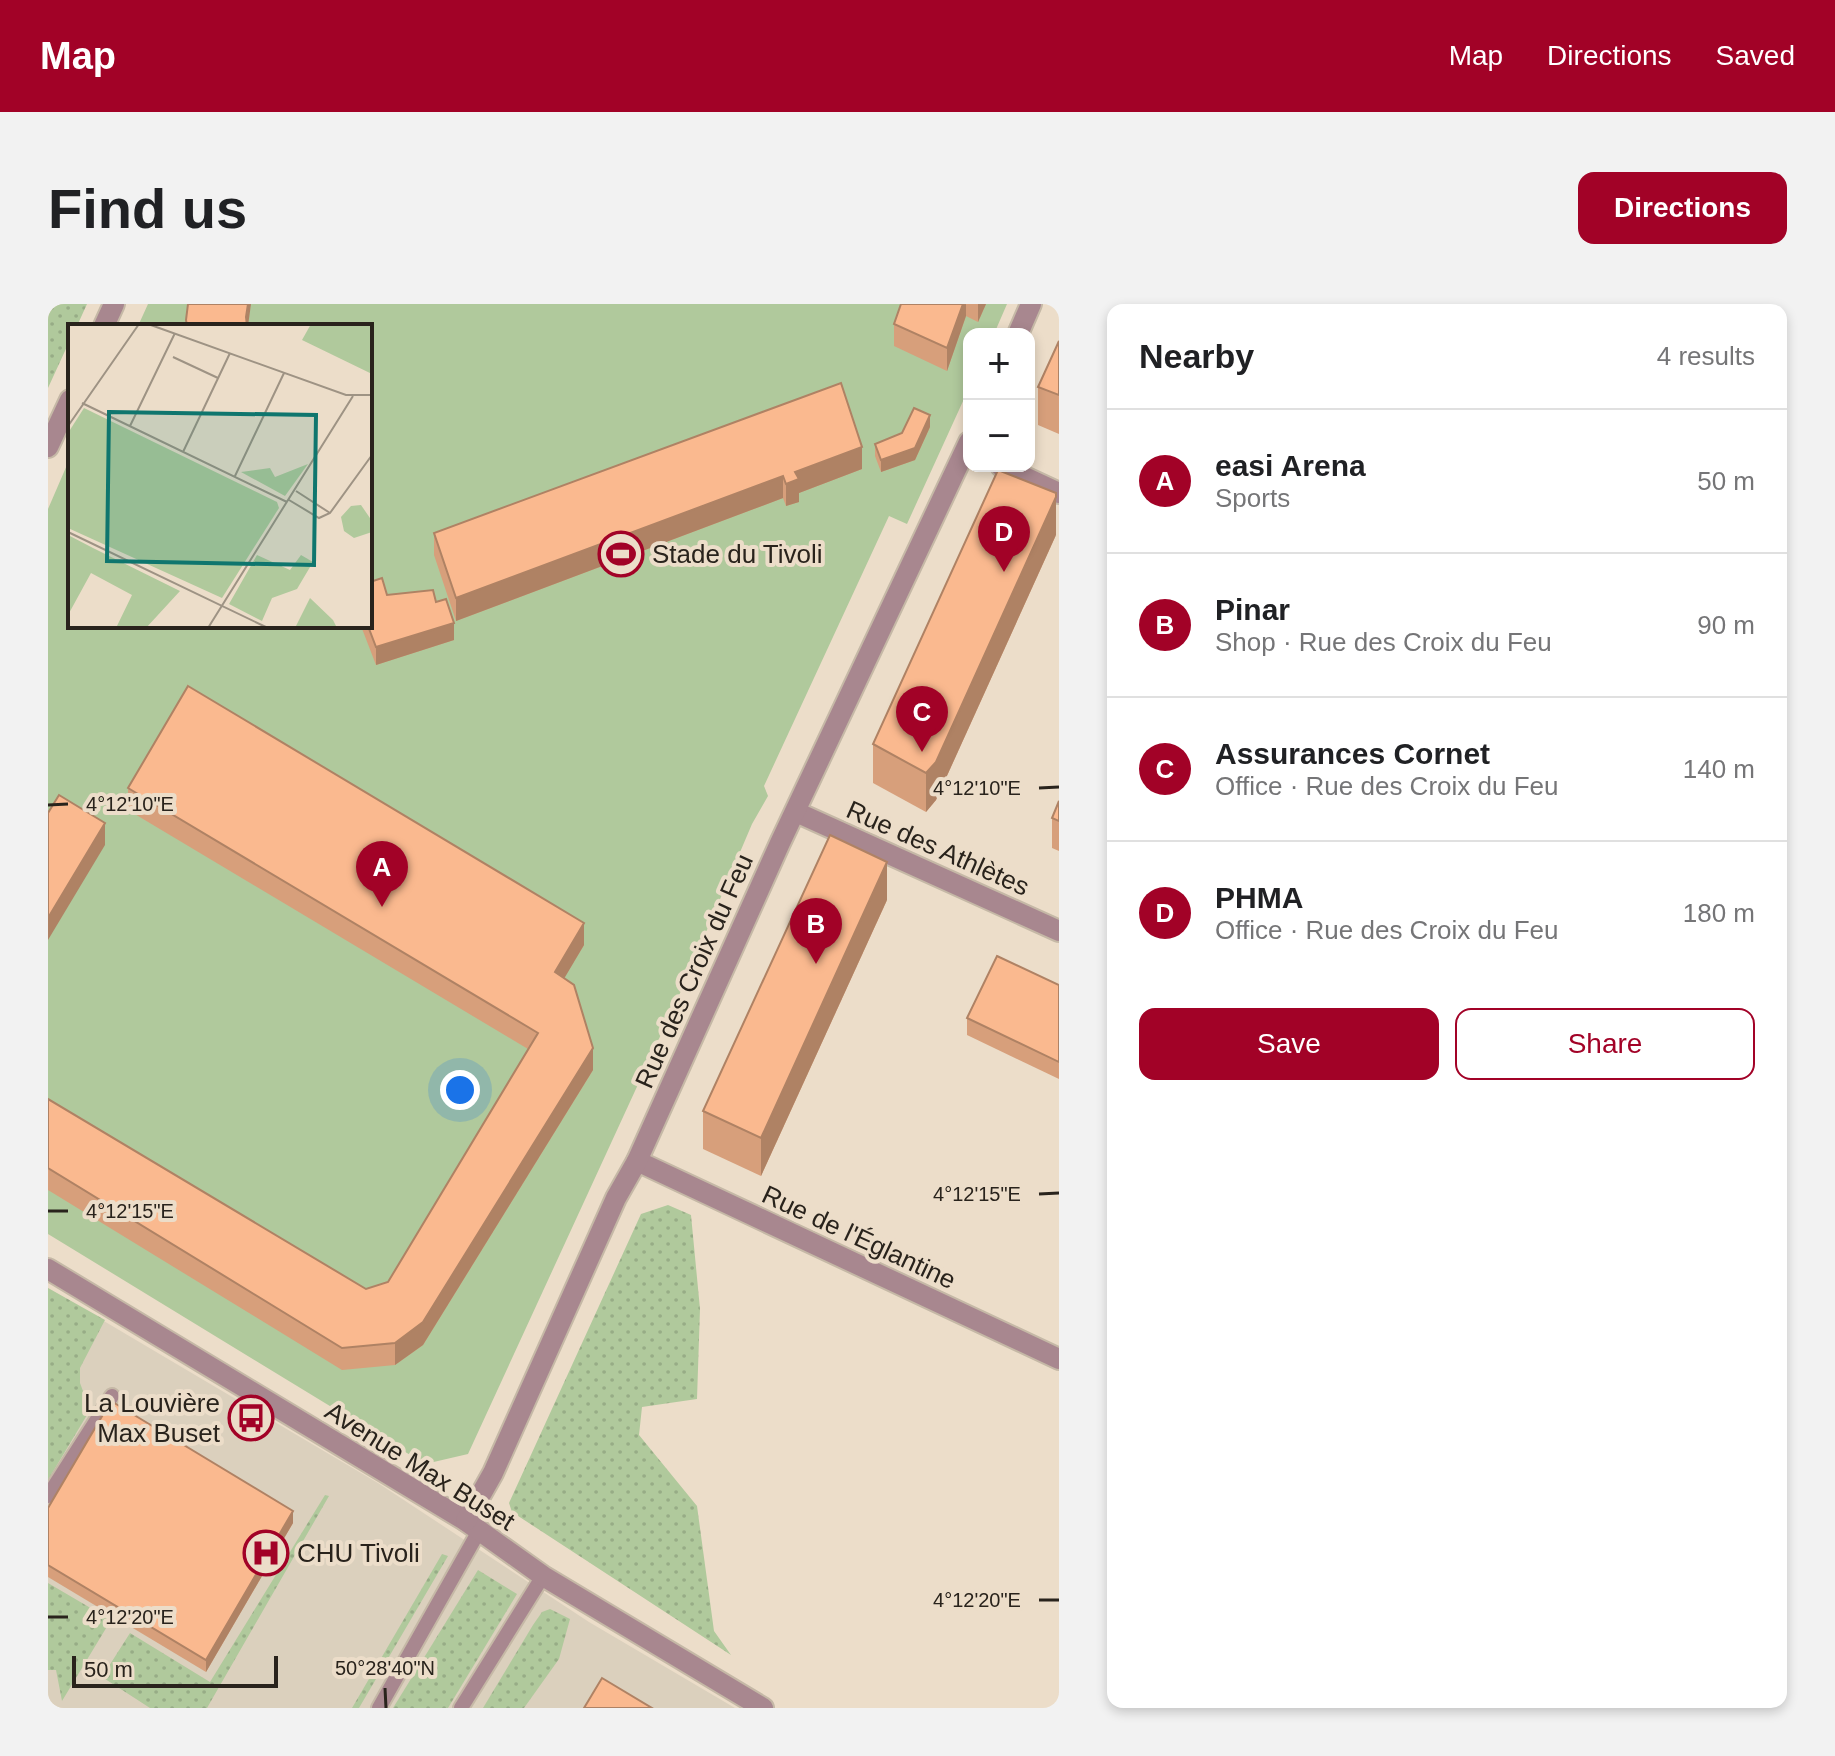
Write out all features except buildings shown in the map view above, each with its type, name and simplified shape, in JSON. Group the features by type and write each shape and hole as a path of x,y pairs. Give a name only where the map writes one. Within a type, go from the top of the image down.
{"street":[{"path":"105,324 114,304"},
{"path":"1021,328 1031,304"},
{"path":"48,447 68,404"},
{"name":"Rue des Croix du Feu","path":"473,1526 493,1473 616,1198 637,1161 950,477 963,456"},
{"path":"1014,472 1059,493"},
{"name":"Rue des Athlètes","path":"796,812 1059,931"},
{"name":"Rue de l'Églantine","path":"637,1161 1059,1359"},
{"name":"Avenue Max Buset","path":"48,1269 473,1526 543,1576 763,1708"}],"lane":[{"path":"48,1496 112,1396"},
{"path":"379,1708 473,1526"},
{"path":"461,1708 543,1576"}],"shaded area":[{"name":"CHU Tivoli","path":"48,1288 378,1483 589,1622 735,1708 48,1708"}],"green space":[{"path":"48,304 87,304 78,324 68,324 68,344 48,388"},
{"path":"148,304 1007,304 997,328 963,328 963,401 907,524 889,516 764,786 768,796 752,824 681,991 468,1454 425,1464 48,1234 48,509 68,463 68,628 372,628 372,324 139,324"},
{"path":"668,1205 691,1215 700,1309 697,1399 642,1407 639,1435 697,1506 714,1631 731,1655 512,1512 509,1503 641,1214"},
{"path":"48,1288 105,1320 80,1368 80,1383 90,1410 48,1480"},
{"path":"325,1495 329,1496 207,1708 150,1708 102,1677 130,1633 210,1682"},
{"path":"442,1554 448,1556 359,1708 352,1708"},
{"path":"478,1570 517,1594 448,1708 393,1708"},
{"path":"48,1583 111,1620 62,1701 56,1670 48,1670"},
{"path":"550,1609 570,1619 559,1659 524,1708 483,1708 533,1625 542,1612"}],"place":[{"name":"Stade du Tivoli","path":"621,554"},
{"name":"PHMA","path":"1004,572"},
{"name":"Assurances Cornet","path":"922,752"},
{"name":"easi Arena","path":"382,907"},
{"name":"Pinar","path":"816,964"},
{"name":"La Louvière Max Buset","path":"251,1418"},
{"name":"CHU Tivoli","path":"266,1553"}]}
